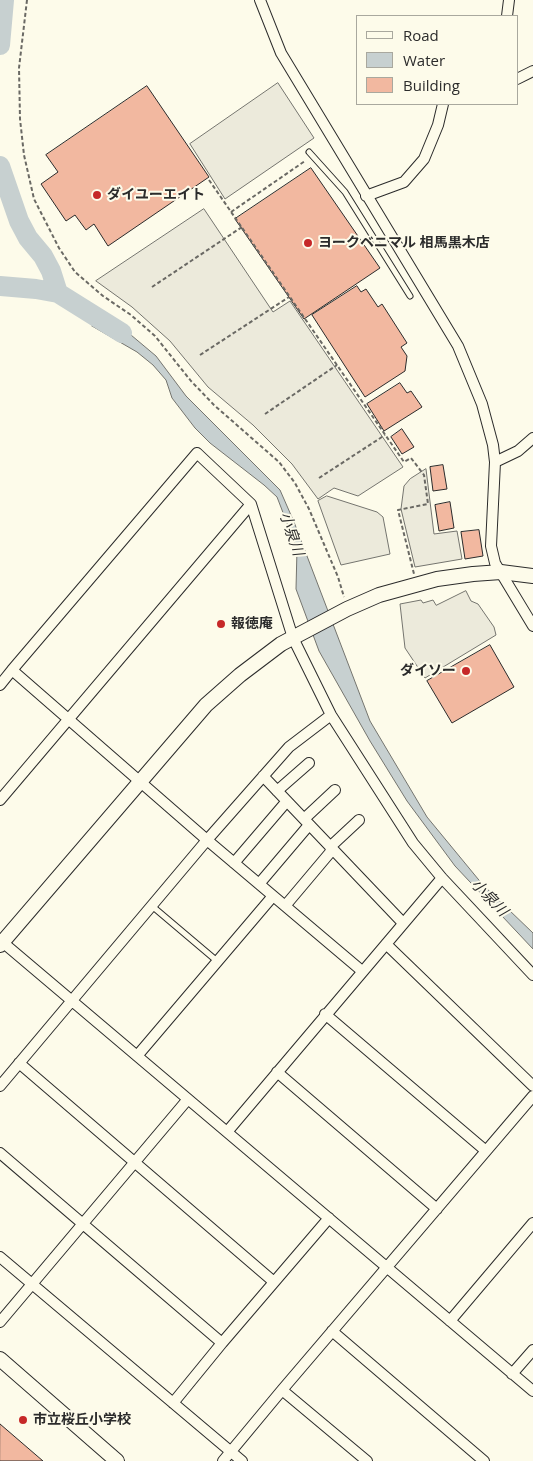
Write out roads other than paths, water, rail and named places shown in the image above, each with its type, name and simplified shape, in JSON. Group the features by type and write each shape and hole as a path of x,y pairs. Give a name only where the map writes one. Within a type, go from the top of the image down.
{"street":[{"path":"260,0 281,53 458,346 482,404 494,445 495,462 491,546 495,563 533,626"},
{"path":"507,15 509,0"},
{"path":"518,78 533,70"},
{"path":"366,196 404,182 424,160 438,125 443,105"},
{"path":"495,462 518,451 533,438"},
{"path":"0,685 196,453 251,504 299,635 331,715 412,843 533,976"},
{"path":"0,800 251,504"},
{"path":"533,576 501,572 437,579 379,596 347,609 281,644 240,675 206,705 1,942 533,1391"},
{"path":"12,670 207,840 362,971"},
{"path":"0,1086 263,776 289,747 331,715"},
{"path":"277,791 309,763"},
{"path":"263,776 403,923"},
{"path":"259,884 306,822 335,790"},
{"path":"234,863 287,801"},
{"path":"285,906 331,848 359,820"},
{"path":"227,1132 442,878"},
{"path":"137,1056 273,896"},
{"path":"386,944 533,1086"},
{"path":"325,1014 486,1151"},
{"path":"19,1063 274,1282"},
{"path":"277,1072 437,1209"},
{"path":"223,1461 533,1096"},
{"path":"0,1322 188,1099"},
{"path":"0,1153 222,1343"},
{"path":"173,1403 329,1218"},
{"path":"450,1321 533,1223"},
{"path":"0,1257 242,1461"},
{"path":"332,1331 484,1461"},
{"path":"512,1374 533,1350"},
{"path":"0,1359 117,1461"},
{"path":"282,1390 367,1461"}],"lane":[{"path":"311,154 345,192 410,296"},
{"path":"152,906 218,960"}],"water":[{"path":"106,314 156,356 186,396 280,490 370,721 427,817 483,885 533,933 533,949 455,866 407,801 370,741 319,651 296,589 297,549 277,497 210,443 195,428 172,398 166,380 153,365 137,352 92,326"}],"waterway":[{"name":"小泉川","path":"0,45 4,0"},
{"name":"小泉川","path":"0,166 19,221 28,238 43,256 51,271 58,293 122,333"},
{"path":"0,286 58,293"}],"place":[{"name":"ダイユーエイト","path":"97,195"},
{"name":"ヨークベニマル 相馬黒木店","path":"308,243"},
{"name":"報徳庵","path":"221,624"},
{"name":"ダイソー","path":"466,671"},
{"name":"市立桜丘小学校","path":"23,1420"}]}
